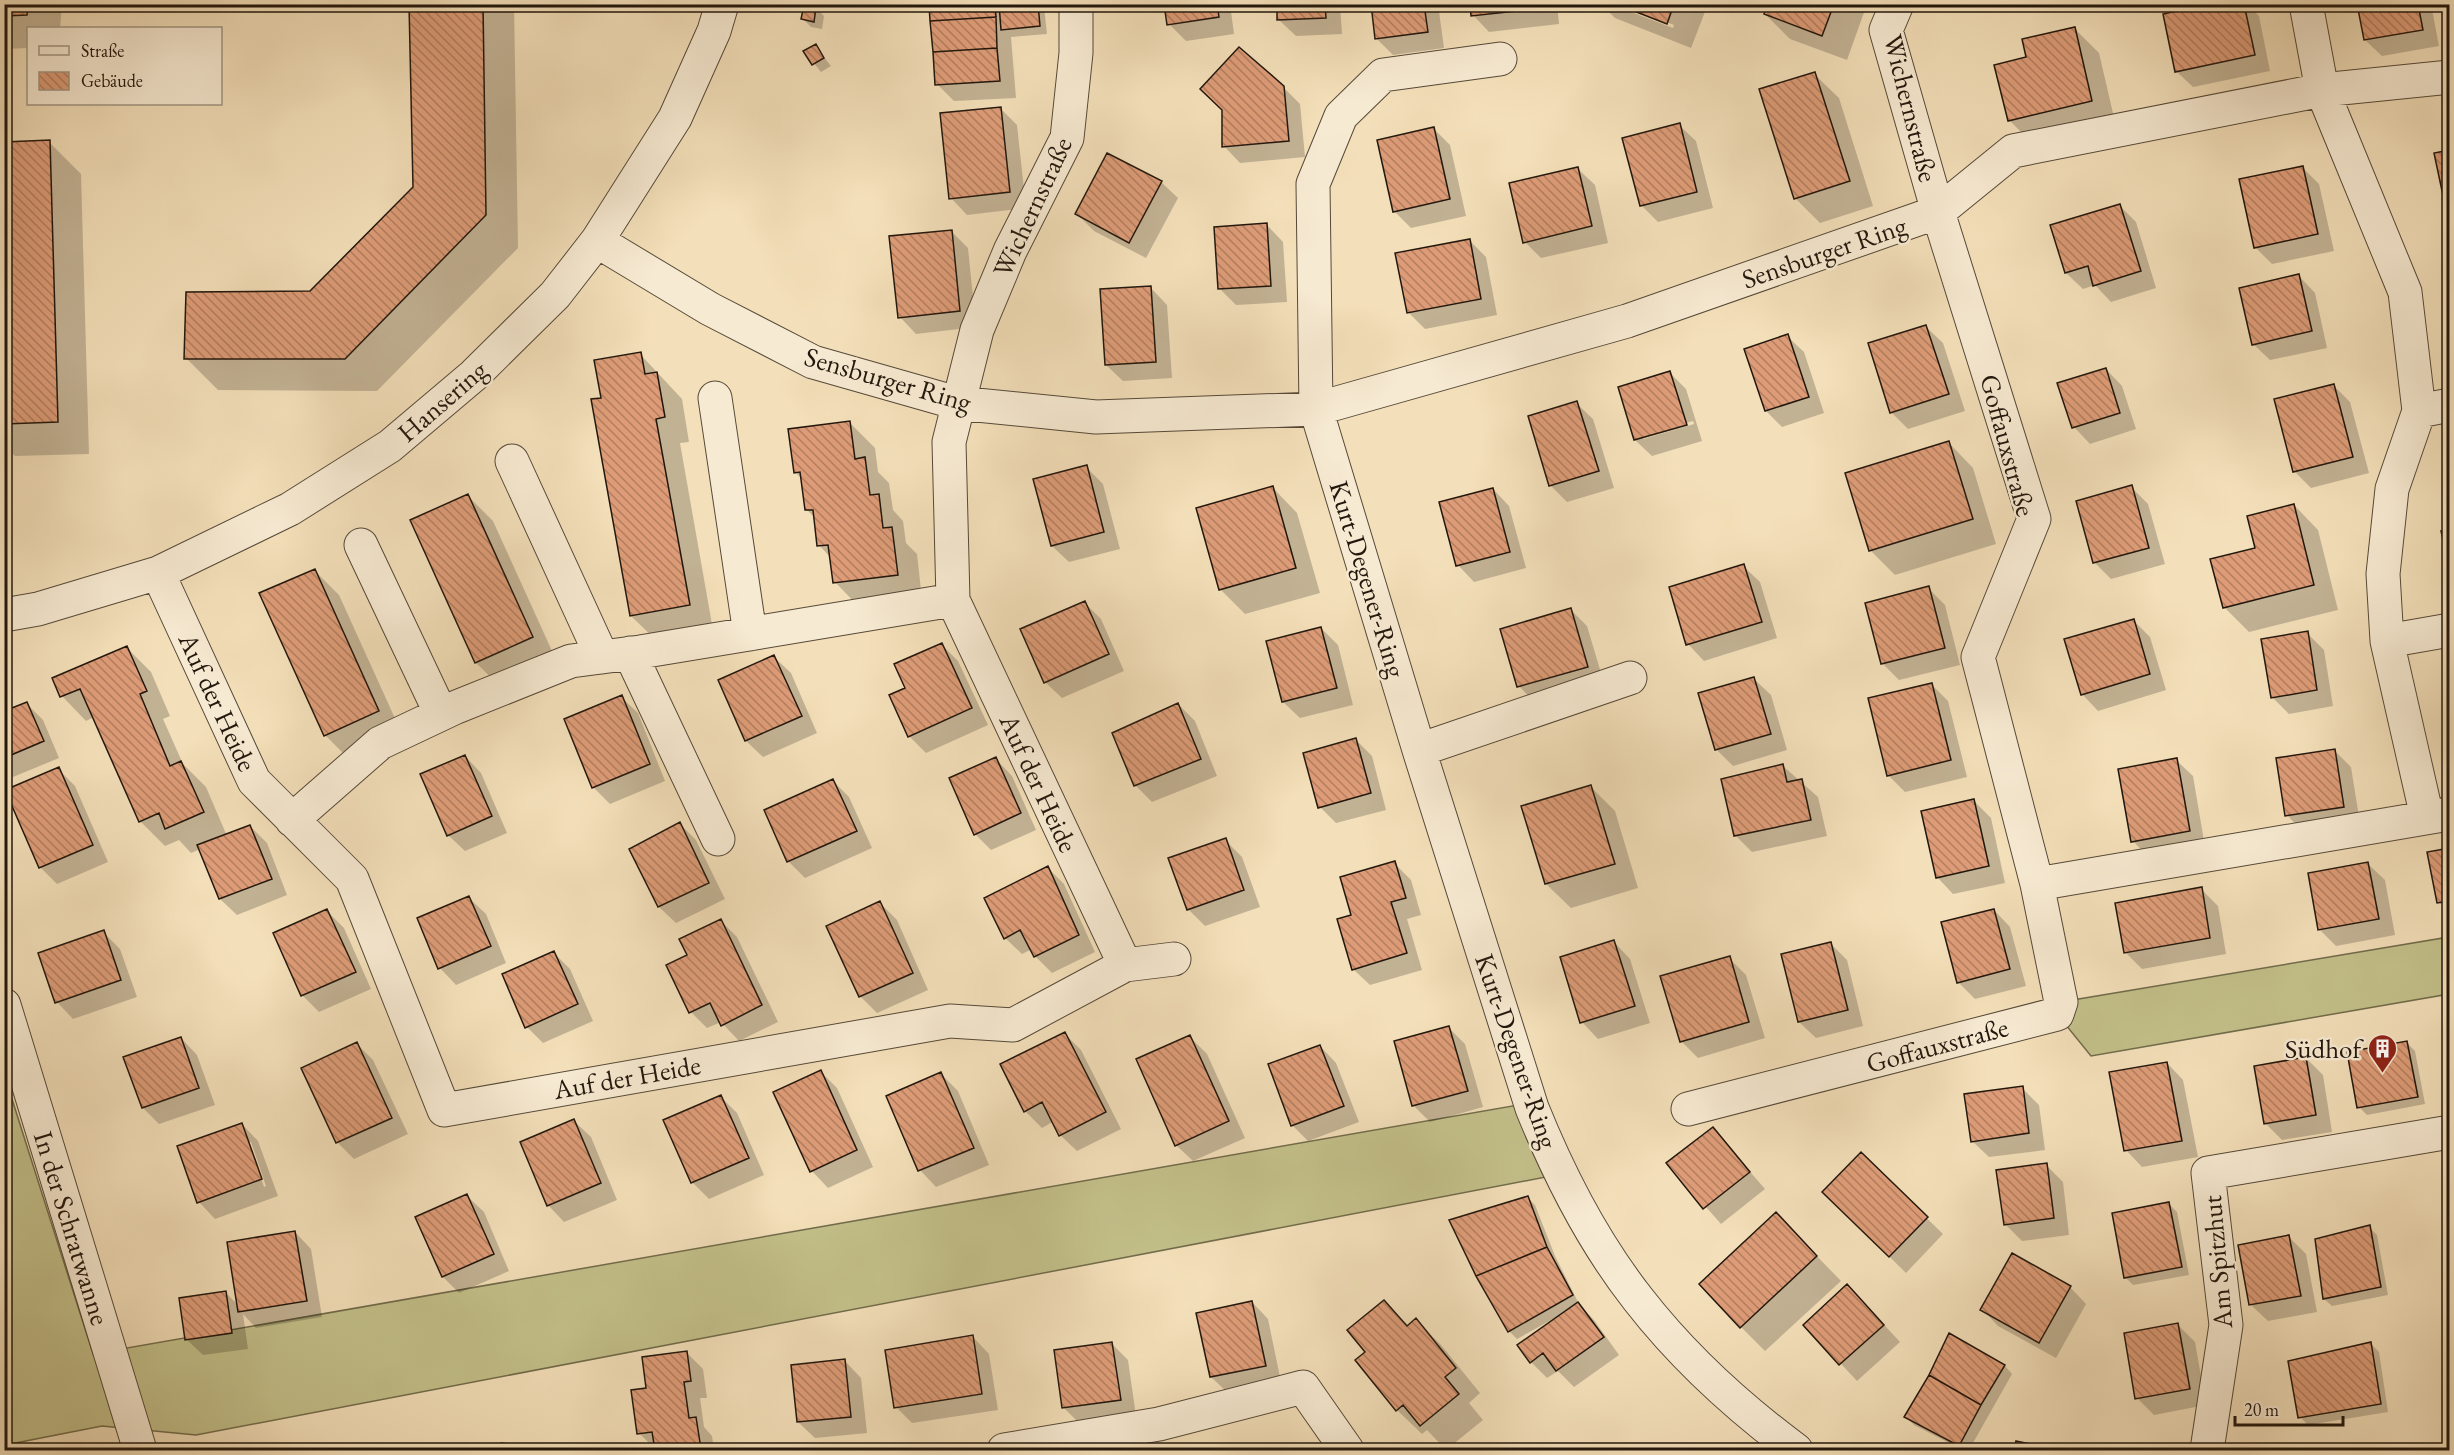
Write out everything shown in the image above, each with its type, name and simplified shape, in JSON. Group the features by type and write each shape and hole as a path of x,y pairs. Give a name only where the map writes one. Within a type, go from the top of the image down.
{"street":[{"name":"Hansering","path":"4,615 38,609 158,573 290,509 390,446 474,375 555,295 597,241 675,118 714,31 722,4"},
{"name":"Wichernstraße","path":"957,403 977,330 1011,250 1067,138 1076,53 1076,4"},
{"name":"Wichernstraße","path":"1896,4 1886,30 1938,212"},
{"path":"2037,884 2438,815 2387,640 2383,574 2392,489 2434,408 2405,292 2322,90 2306,4"},
{"path":"1316,409 1313,184 1341,116 1383,75 1500,59"},
{"name":"Sensburger Ring","path":"597,241 710,309 813,363 957,403 1096,417 1316,409 1627,321 1938,212 2013,151 2322,90 2450,77"},
{"name":"Goffauxstraße","path":"1688,1109 2057,1014 2061,1002 2037,884 1978,657 2034,519 1938,212"},
{"path":"714,398 750,634"},
{"name":"Auf der Heide","path":"957,403 949,442 953,600 1125,965"},
{"name":"Kurt-Degener-Ring","path":"1316,409 1419,750 1532,1108 1544,1138 1592,1231 1638,1299 1692,1360 1750,1416 1796,1450"},
{"path":"512,461 718,839"},
{"path":"361,545 441,714"},
{"name":"Auf der Heide","path":"158,573 254,781 352,879 444,1110 950,1021 1013,1025 1125,965 1174,959"},
{"path":"292,820 380,743 441,714 572,661 953,600"},
{"path":"2387,640 2450,630"},
{"path":"1419,750 1630,678"},
{"name":"In der Schratwanne","path":"4,1005 140,1450"},
{"name":"Am Spitzhut","path":"2207,1450 2226,1325 2208,1173 2450,1132"},
{"path":"1004,1450 1159,1424 1303,1387 1347,1450"}],"shaded area":[{"path":"2449,937 2449,994 2091,1056 2057,1014 2061,1002"},
{"path":"11,1096 93,1354 1518,1105 1546,1177 196,1435 102,1426 5,1445 4,1098"}],"building":[{"path":"4,4 28,4 27,15 4,16"},
{"path":"409,4 483,4 486,215 345,359 184,359 186,292 310,291 413,187"},
{"path":"929,4 995,4 996,17 930,21"},
{"path":"999,4 1038,4 1040,26 1001,30"},
{"path":"1164,4 1217,4 1219,17 1167,25"},
{"path":"1277,4 1325,4 1326,18 1277,20"},
{"path":"1371,4 1424,4 1428,32 1375,39"},
{"path":"1470,4 1543,4 1544,8 1471,16"},
{"path":"1616,4 1674,4 1667,24"},
{"path":"1767,4 1834,4 1822,36 1764,14"},
{"path":"2209,4 2244,4 2255,55 2175,72 2163,14"},
{"path":"2357,4 2418,4 2423,30 2364,40"},
{"path":"804,5 816,7 814,22 801,19"},
{"path":"996,17 997,48 933,52 930,21"},
{"path":"2075,27 2092,101 2008,121 1994,65 2026,57 2022,39"},
{"path":"816,44 824,58 812,65 803,51"},
{"path":"1239,47 1284,86 1289,141 1222,147 1222,110 1200,89"},
{"path":"997,48 1000,81 935,85 933,52"},
{"path":"1815,72 1850,181 1794,199 1759,89"},
{"path":"1001,107 1010,192 949,199 940,113"},
{"path":"1680,123 1697,192 1640,206 1622,138"},
{"path":"1434,127 1450,199 1393,212 1377,140"},
{"path":"50,140 58,422 4,424 4,142"},
{"path":"2450,150 2450,224 2449,224 2434,153"},
{"path":"1107,153 1162,181 1129,243 1075,214"},
{"path":"2303,166 2318,234 2254,248 2239,179"},
{"path":"1578,167 1592,226 1523,243 1509,183"},
{"path":"2120,204 2141,271 2093,286 2088,266 2065,273 2050,225"},
{"path":"1267,223 1271,286 1218,289 1214,227"},
{"path":"952,230 960,311 898,318 889,236"},
{"path":"1470,239 1481,299 1407,313 1395,253"},
{"path":"2299,274 2312,331 2252,345 2239,288"},
{"path":"1151,286 1156,362 1105,365 1100,289"},
{"path":"1926,325 1949,394 1890,413 1868,343"},
{"path":"1788,334 1809,397 1765,411 1744,349"},
{"path":"641,352 645,374 657,372 665,417 656,419 690,605 630,616 591,399 601,398 594,360"},
{"path":"2106,368 2120,413 2072,428 2057,383"},
{"path":"1670,371 1687,425 1634,440 1618,387"},
{"path":"2334,384 2353,457 2293,472 2274,399"},
{"path":"1577,401 1599,471 1549,486 1528,416"},
{"path":"850,421 855,459 865,457 870,495 879,494 883,528 892,527 898,575 833,583 828,545 817,546 813,510 805,510 800,472 794,473 788,429"},
{"path":"1949,441 1973,519 1869,551 1845,473"},
{"path":"1087,465 1104,532 1051,546 1033,479"},
{"path":"2132,485 2149,548 2093,563 2076,501"},
{"path":"1273,486 1296,568 1219,590 1196,508"},
{"path":"1493,488 1510,552 1456,566 1439,502"},
{"path":"468,494 533,637 475,663 410,520"},
{"path":"2294,504 2314,585 2223,608 2210,559 2255,548 2247,516"},
{"path":"2450,530 2450,572 2441,531"},
{"path":"1744,564 1762,622 1686,645 1669,587"},
{"path":"315,569 379,711 324,736 259,593"},
{"path":"1929,586 1945,648 1881,664 1865,603"},
{"path":"1085,601 1109,654 1044,683 1020,629"},
{"path":"1571,608 1588,667 1517,687 1500,629"},
{"path":"2134,619 2150,674 2081,695 2064,639"},
{"path":"1321,627 1337,688 1282,702 1266,641"},
{"path":"2308,631 2317,690 2271,698 2261,639"},
{"path":"942,643 972,708 908,737 889,695 905,688 894,664"},
{"path":"127,646 147,691 140,694 170,766 181,761 204,812 165,829 159,813 139,822 80,689 60,697 52,678"},
{"path":"774,655 802,716 745,741 718,680"},
{"path":"1754,677 1771,734 1715,750 1698,693"},
{"path":"1932,683 1951,760 1887,776 1868,698"},
{"path":"622,695 650,764 592,788 564,719"},
{"path":"27,702 44,741 4,758 4,711"},
{"path":"1178,703 1201,759 1134,786 1112,733"},
{"path":"1356,738 1371,793 1318,808 1303,753"},
{"path":"2335,749 2344,807 2285,816 2276,758"},
{"path":"465,755 492,816 447,836 420,774"},
{"path":"996,757 1021,813 974,835 949,778"},
{"path":"2177,758 2190,831 2131,842 2118,769"},
{"path":"1783,764 1787,782 1802,779 1811,820 1734,836 1721,779"},
{"path":"59,767 93,845 39,868 5,790"},
{"path":"833,779 857,831 787,862 764,810"},
{"path":"1591,785 1615,864 1545,884 1521,806"},
{"path":"1974,799 1989,866 1936,878 1921,811"},
{"path":"680,822 709,883 658,907 629,849"},
{"path":"250,825 272,879 219,899 197,845"},
{"path":"1226,838 1244,890 1187,910 1168,858"},
{"path":"2450,848 2450,901 2437,903 2427,852"},
{"path":"1395,861 1406,898 1391,902 1407,953 1352,970 1337,919 1351,915 1340,877"},
{"path":"2368,862 2379,919 2318,930 2308,873"},
{"path":"1048,866 1079,935 1034,957 1020,930 1004,939 984,898"},
{"path":"2202,887 2210,938 2124,953 2115,903"},
{"path":"469,896 491,946 438,969 417,918"},
{"path":"880,901 913,973 859,997 826,926"},
{"path":"327,909 356,972 301,996 273,933"},
{"path":"1994,909 2010,969 1957,983 1941,922"},
{"path":"721,919 762,1005 721,1026 710,1003 689,1013 666,965 687,955 679,939"},
{"path":"104,930 121,980 55,1003 38,953"},
{"path":"1614,940 1635,1006 1580,1023 1560,957"},
{"path":"1831,942 1848,1010 1798,1022 1781,954"},
{"path":"554,951 578,1004 525,1028 502,974"},
{"path":"1730,956 1749,1022 1680,1042 1660,976"},
{"path":"1449,1026 1468,1091 1412,1106 1394,1041"},
{"path":"1065,1032 1106,1112 1059,1136 1042,1102 1024,1112 1000,1064"},
{"path":"1190,1035 1229,1121 1175,1146 1136,1059"},
{"path":"181,1037 199,1088 142,1108 123,1057"},
{"name":"Südhof","path":"2407,1041 2418,1097 2357,1108 2347,1052"},
{"path":"357,1042 392,1118 336,1143 301,1068"},
{"path":"1320,1045 1344,1106 1291,1126 1268,1064"},
{"path":"2306,1057 2316,1115 2264,1124 2254,1066"},
{"path":"2167,1062 2182,1141 2124,1151 2109,1072"},
{"path":"821,1070 857,1150 810,1172 773,1092"},
{"path":"941,1072 974,1148 918,1171 886,1096"},
{"path":"2023,1086 2029,1133 1971,1142 1964,1094"},
{"path":"721,1095 749,1158 691,1183 663,1120"},
{"path":"574,1119 601,1183 547,1206 520,1142"},
{"path":"242,1123 262,1179 197,1203 177,1146"},
{"path":"1713,1127 1750,1172 1703,1209 1666,1163"},
{"path":"1861,1152 1928,1217 1889,1257 1822,1192"},
{"path":"2047,1163 2054,1218 2004,1225 1996,1170"},
{"path":"467,1194 494,1254 442,1277 415,1217"},
{"path":"1528,1196 1547,1247 1476,1276 1449,1220"},
{"path":"2169,1202 2182,1267 2124,1278 2112,1213"},
{"path":"1776,1212 1817,1256 1740,1328 1699,1284"},
{"path":"2370,1225 2381,1287 2323,1299 2315,1239"},
{"path":"295,1231 307,1301 238,1312 227,1242"},
{"path":"2289,1235 2301,1296 2249,1305 2238,1245"},
{"path":"1547,1247 1573,1295 1508,1332 1476,1276"},
{"path":"2012,1253 2071,1286 2039,1343 1980,1310"},
{"path":"1847,1284 1884,1325 1839,1365 1803,1325"},
{"path":"226,1291 232,1333 185,1340 179,1298"},
{"path":"1384,1300 1407,1326 1416,1318 1456,1368 1445,1377 1459,1394 1420,1426 1403,1405 1396,1411 1355,1360 1365,1352 1347,1330"},
{"path":"1252,1301 1266,1366 1210,1377 1196,1313"},
{"path":"1578,1302 1604,1337 1556,1371 1543,1353 1530,1363 1517,1345"},
{"path":"2178,1323 2190,1389 2135,1399 2124,1333"},
{"path":"1949,1333 2005,1365 1981,1405 1929,1375"},
{"path":"973,1335 982,1394 894,1408 885,1350"},
{"path":"1112,1342 1121,1400 1062,1408 1054,1350"},
{"path":"2371,1342 2381,1404 2298,1418 2288,1361"},
{"path":"687,1351 691,1381 684,1382 689,1418 696,1417 701,1449 655,1450 652,1432 637,1434 631,1390 646,1388 642,1357"},
{"path":"845,1359 851,1417 797,1422 791,1365"},
{"path":"1929,1375 1981,1405 1959,1446 1904,1417"},
{"path":"2016,1441 2059,1450 2014,1450"},
{"path":"501,1443 554,1450 500,1450"}],"place":[{"name":"Südhof","path":"2382,1074"}]}
